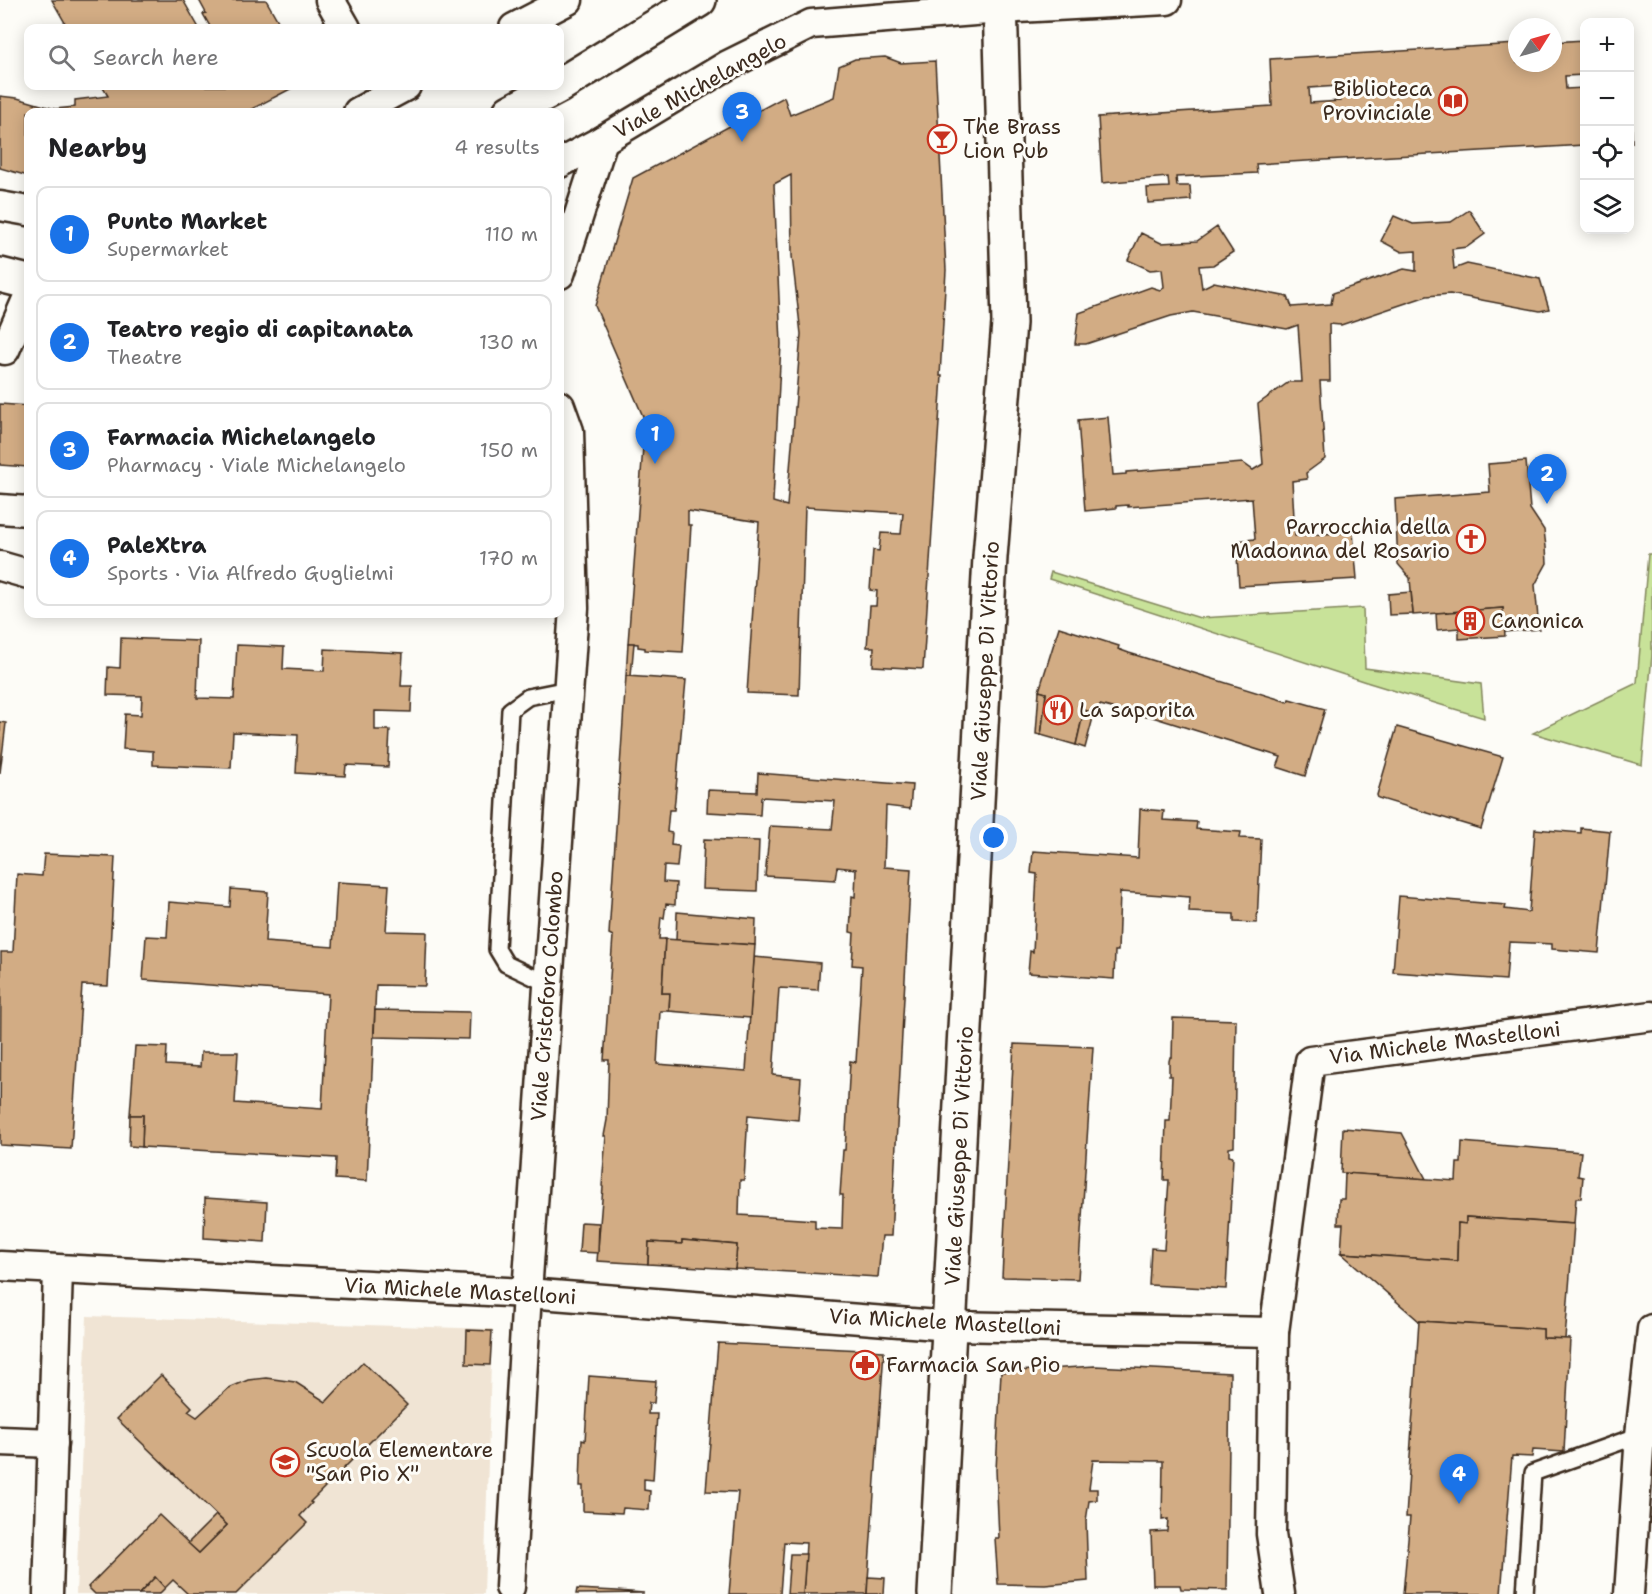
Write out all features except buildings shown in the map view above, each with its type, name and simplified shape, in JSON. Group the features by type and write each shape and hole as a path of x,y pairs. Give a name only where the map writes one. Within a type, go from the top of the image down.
{"street":[{"path":"330,0 344,24"},
{"path":"522,24 568,0"},
{"path":"564,82 699,0"},
{"name":"Viale Michelangelo","path":"564,161 603,140 728,64 811,24 1000,5 1167,0"},
{"name":"Viale Giuseppe Di Vittorio","path":"936,1594 990,557 1009,323 1000,5"},
{"path":"517,108 550,90"},
{"path":"366,108 391,95"},
{"path":"564,261 603,140"},
{"path":"0,206 24,210"},
{"path":"0,275 24,281"},
{"path":"11,351 24,310"},
{"name":"Viale Cristoforo Colombo","path":"510,1587 527,1293 568,689 569,431 564,417"},
{"path":"0,509 24,511"},
{"path":"0,566 24,573"},
{"name":"Via Michele Mastelloni","path":"0,1266 527,1293 950,1326 1274,1332 1310,1061 1652,1016"},
{"path":"48,1594 58,1270"},
{"path":"1629,1594 1640,1435 1652,1329"},
{"path":"1274,1332 1271,1534 1280,1594"},
{"path":"0,1441 53,1443"}],"lane":[{"path":"548,984 506,964 497,949 510,710 528,697 568,689"},
{"path":"1525,1594 1533,1473 1640,1435"}],"shaded area":[{"name":"Scuola Elementare \"San Pio X\"","path":"87,1316 492,1329 484,1594 76,1594"}],"green space":[{"path":"1648,554 1652,554 1652,655 1642,765 1533,733 1637,683"},
{"path":"1051,572 1200,618 1363,608 1365,668 1481,684 1484,718 1049,579"}],"place":[{"name":"Biblioteca Provinciale","path":"1453,101"},
{"name":"The Brass Lion Pub","path":"942,139"},
{"name":"Farmacia Michelangelo","path":"742,142"},
{"name":"Punto Market","path":"655,464"},
{"name":"Teatro regio di capitanata","path":"1547,504"},
{"name":"Parrocchia della Madonna del Rosario","path":"1471,539"},
{"name":"Canonica","path":"1470,621"},
{"name":"La saporita","path":"1058,710"},
{"name":"Farmacia San Pio","path":"865,1365"},
{"name":"Scuola Elementare \"San Pio X\"","path":"285,1462"},
{"name":"PaleXtra","path":"1459,1504"}]}
